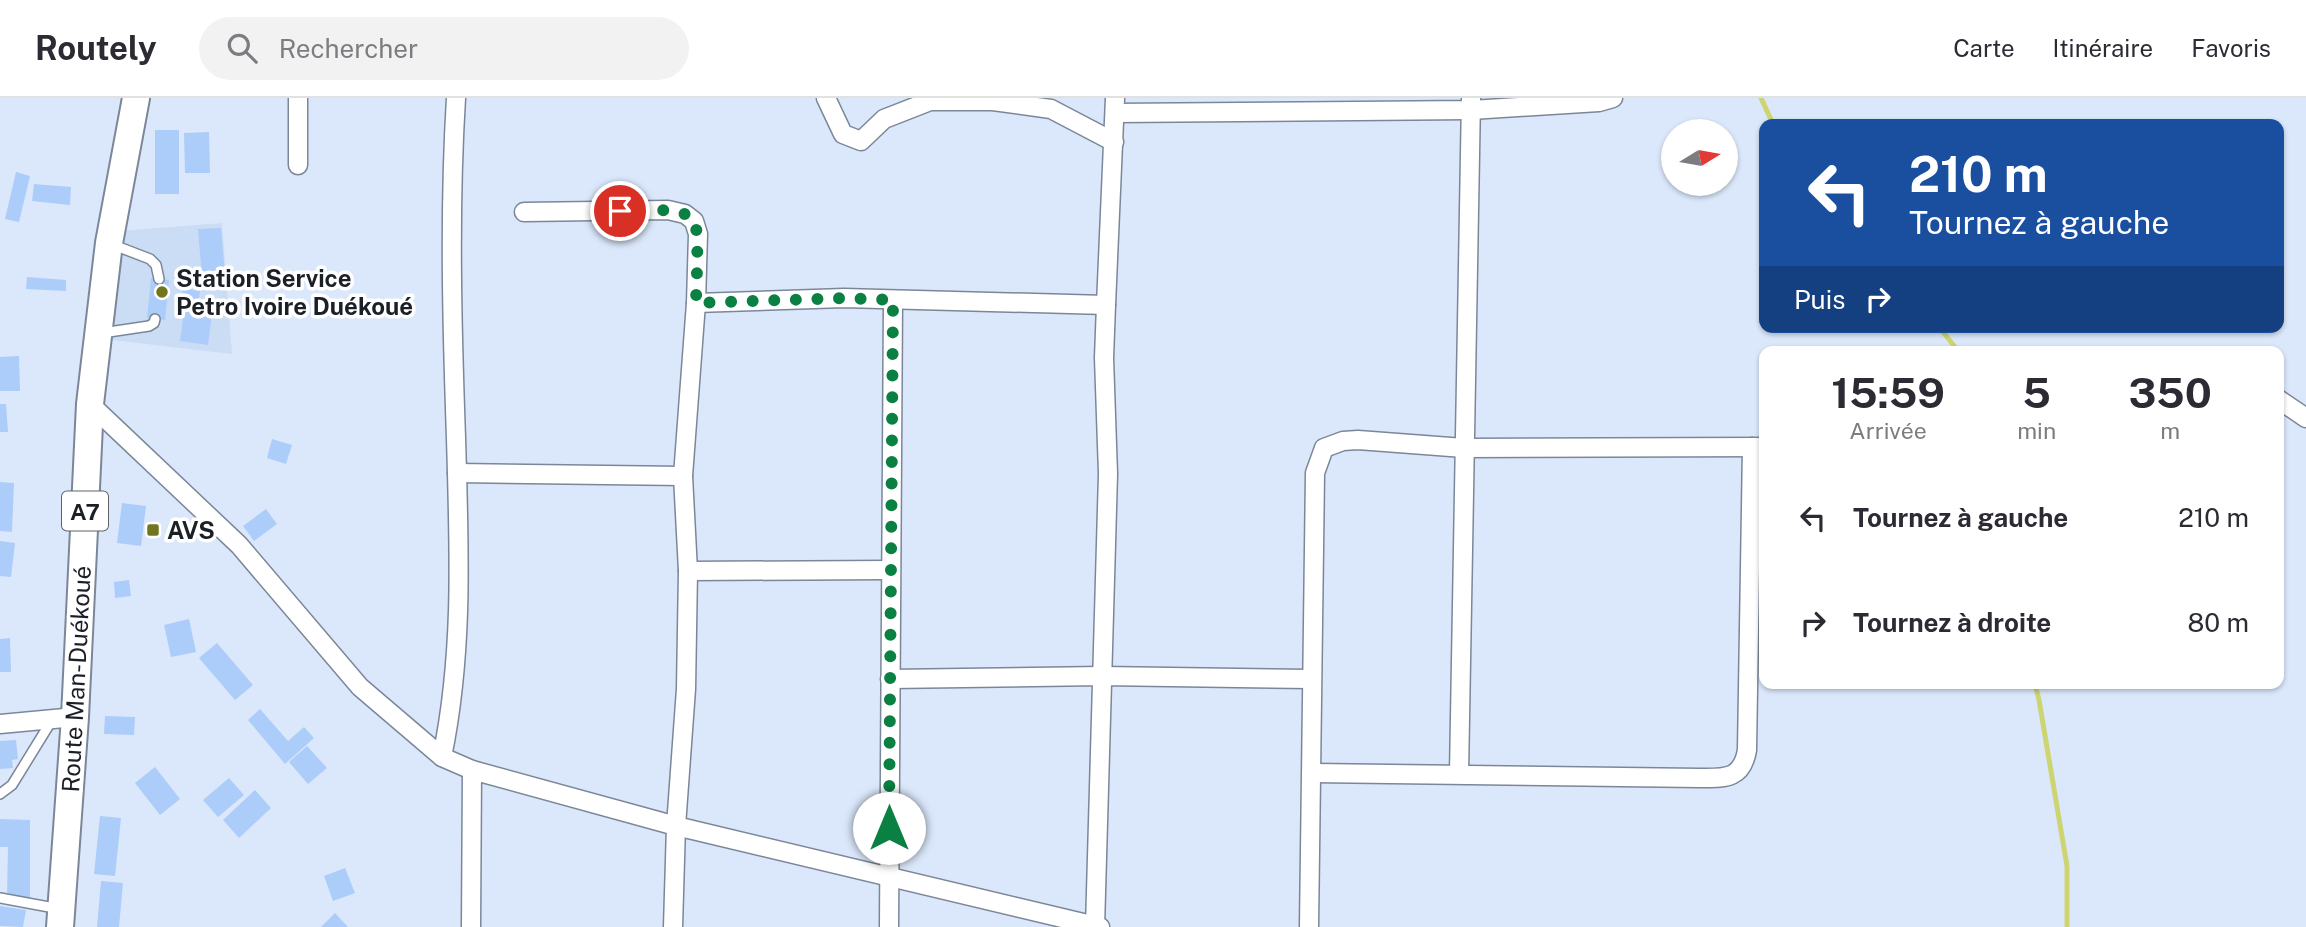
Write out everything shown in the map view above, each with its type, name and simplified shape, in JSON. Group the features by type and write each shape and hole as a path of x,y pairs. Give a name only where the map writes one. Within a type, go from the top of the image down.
{"main road":[{"name":"Route Man-Duékoué","path":"60,918 64,718 90,404 109,243 136,98"}],"street":[{"path":"298,98 298,164"},
{"path":"442,757 449,726 460,604 452,156 456,98"},
{"path":"826,98 843,134 861,141 884,119 930,101 968,101 1051,109 1114,142"},
{"path":"90,404 239,545 360,687 442,757 472,770 676,826 1096,926 1108,474 1104,358 1115,105 1471,104 1599,102 1614,98"},
{"path":"1459,774 1471,104"},
{"path":"524,212 668,210 685,214 694,221 698,234 696,303 683,475 688,571 686,689 676,826 673,927"},
{"path":"696,303 844,298 1106,305"},
{"path":"888,927 893,300"},
{"path":"2284,403 2306,418"},
{"path":"1309,927 1315,473 1324,448 1343,441 1358,440 1464,448 1758,447 1747,750 1745,760 1737,772 1730,777 1700,778 1313,774"},
{"path":"457,473 683,475"},
{"path":"688,571 890,570"},
{"path":"890,679 1102,676 1311,679"},
{"path":"0,724 64,718"},
{"path":"471,927 472,770"}],"lane":[{"path":"109,243 150,259 156,265 159,279"},
{"path":"100,333 149,326 155,319"},
{"path":"0,794 12,785 64,718"},
{"path":"0,898 60,918"}],"shaded area":[{"path":"222,223 232,354 112,340 121,231"}],"building":[{"path":"155,130 179,130 179,194 155,194"},
{"path":"209,132 210,173 185,173 184,133"},
{"path":"16,172 30,176 19,222 5,219"},
{"path":"34,184 71,187 70,205 32,201"},
{"path":"221,228 225,275 202,277 198,229"},
{"path":"27,277 66,280 66,291 26,289"},
{"path":"151,278 169,280 165,320 147,318"},
{"path":"183,289 200,291 198,303 213,305 208,345 180,341 184,311 180,310"},
{"path":"19,356 20,391 0,391 0,357"},
{"path":"0,404 6,404 8,432 0,432"},
{"path":"272,439 292,445 286,464 267,458"},
{"path":"0,482 14,483 12,532 0,531"},
{"path":"122,503 146,506 141,546 117,543"},
{"path":"266,509 277,524 254,541 243,526"},
{"path":"0,541 15,543 11,577 0,576"},
{"path":"129,580 131,596 115,598 114,582"},
{"path":"189,619 196,652 171,657 164,625"},
{"path":"10,638 11,672 0,672 0,639"},
{"path":"217,643 253,685 235,700 199,658"},
{"path":"260,709 288,741 304,727 314,738 285,764 248,720"},
{"path":"105,716 135,717 134,735 104,734"},
{"path":"16,740 18,759 12,760 13,768 0,769 0,741"},
{"path":"307,746 327,768 308,784 289,762"},
{"path":"155,767 180,799 160,815 135,783"},
{"path":"229,778 244,795 218,817 203,800"},
{"path":"255,790 271,808 239,838 223,820"},
{"path":"100,816 121,818 115,876 94,874"},
{"path":"0,819 30,820 30,898 7,897 8,847 0,847"},
{"path":"345,868 355,893 333,901 324,876"},
{"path":"101,881 123,883 119,927 97,927"},
{"path":"0,906 26,910 23,927 0,926"},
{"path":"335,913 348,927 321,927"}],"waterway":[{"path":"1761,98 1771,119"},
{"path":"1944,333 1954,346"},
{"path":"2036,689 2067,866 2067,927"}],"place":[{"name":"Station Service Petro Ivoire Duékoué","path":"162,292"},
{"name":"AVS","path":"153,530"}],"route":[{"path":"620,211 668,210 685,214 694,221 698,234 696,303 844,298 893,300 889,828"}]}
